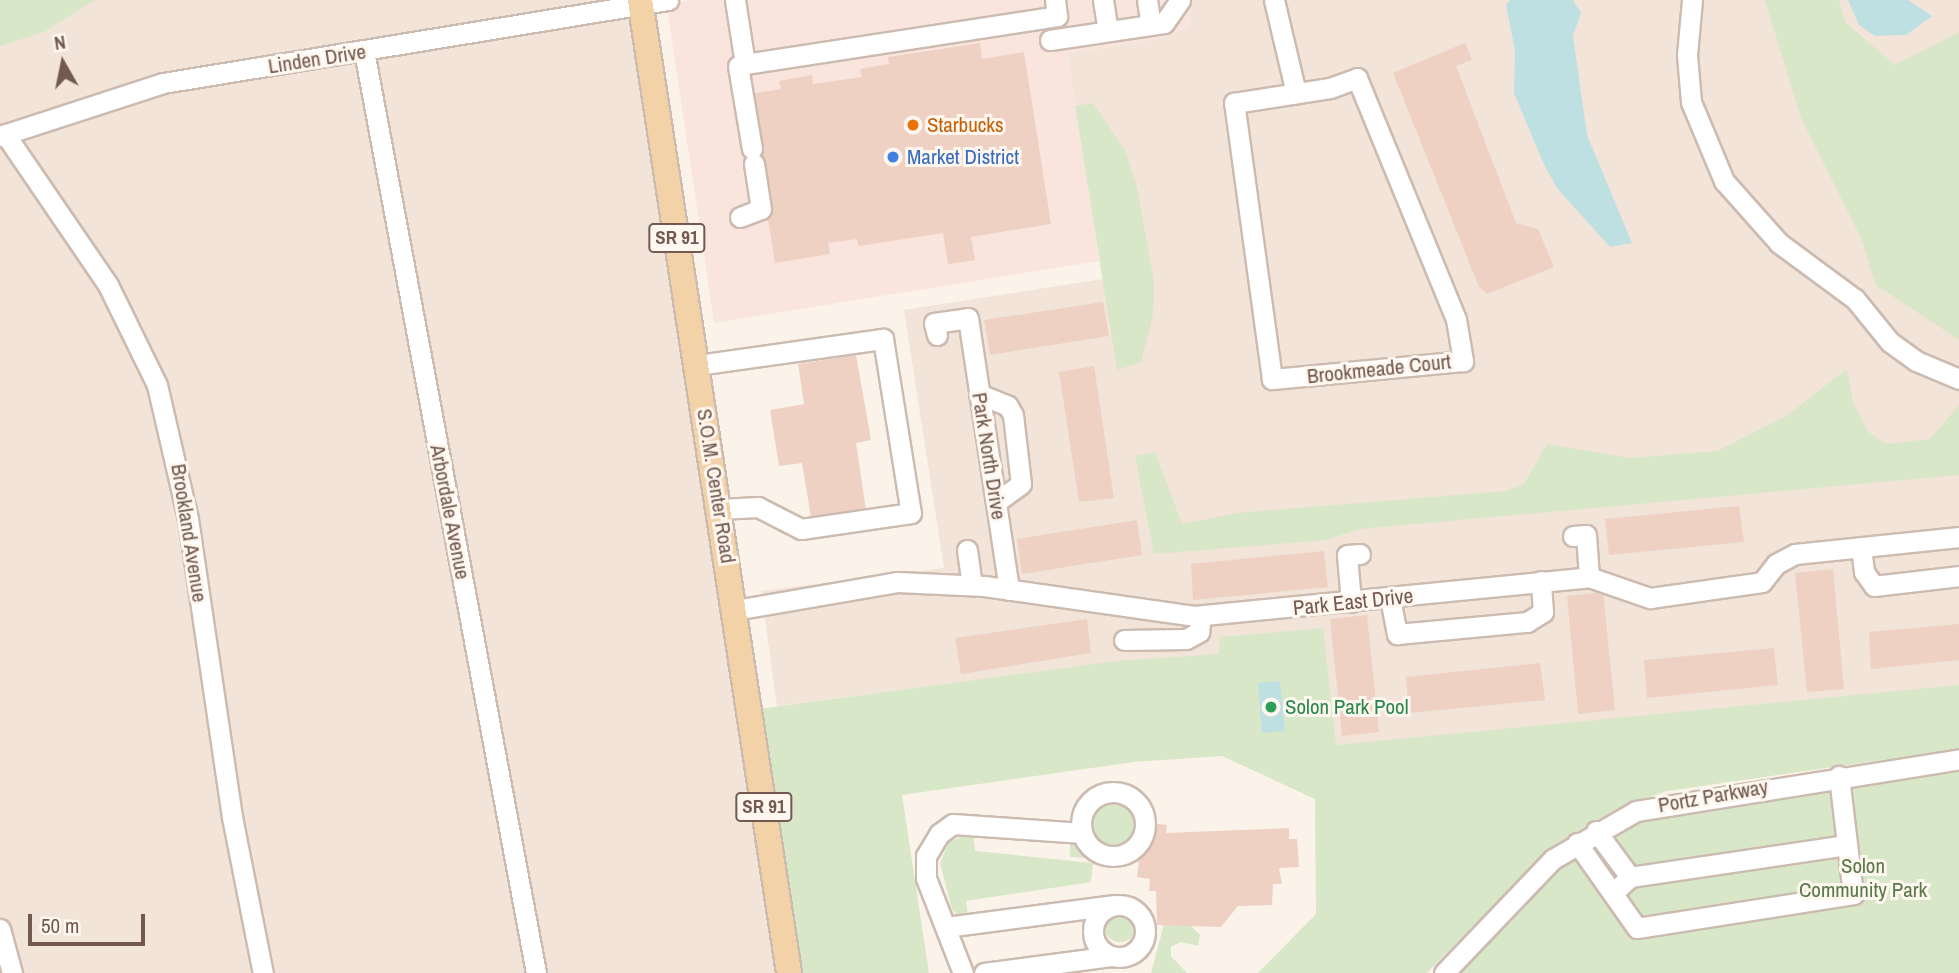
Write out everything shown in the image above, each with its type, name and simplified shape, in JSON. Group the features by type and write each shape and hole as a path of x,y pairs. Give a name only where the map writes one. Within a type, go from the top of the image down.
{"main road":[{"name":"S.O.M. Center Road","path":"640,3 789,973"}],"street":[{"name":"Linden Drive","path":"2,135 163,83 668,0"},
{"path":"735,0 745,64 1057,16 1055,0"},
{"path":"1103,0 1108,31"},
{"path":"1147,0 1151,25"},
{"path":"1050,40 1151,25 1172,17 1180,0"},
{"path":"1273,0 1296,93"},
{"path":"1692,0 1686,55 1691,102 1724,181 1779,243 1855,299 1890,342 1923,365 1959,379"},
{"name":"Arbordale Avenue","path":"363,51 536,973"},
{"path":"738,66 761,209 740,217"},
{"name":"Brookmeade Court","path":"1357,78 1456,320 1463,361 1272,379 1234,103 1296,93 1357,78"},
{"name":"Brookland Avenue","path":"2,135 108,285 157,384 188,519 232,817 263,973"},
{"name":"Park North Drive","path":"937,335 934,323 968,317 1009,590"},
{"path":"697,365 883,339 911,513 801,529 758,507 719,509"},
{"path":"979,394 1008,406 1013,415 1021,484 996,502"},
{"path":"1573,536 1586,535 1589,577"},
{"name":"Park East Drive","path":"735,610 897,582 972,585 1201,616 1589,577 1650,598 1762,582 1794,546 1861,547 1883,537 1959,537"},
{"path":"1861,547 1864,572 1874,586 1959,576"},
{"path":"967,550 972,585"},
{"path":"1351,602 1347,555 1360,554"},
{"path":"1390,598 1397,634 1527,622 1543,612 1541,581"},
{"path":"1124,640 1186,639 1199,632 1201,616"},
{"name":"Portz Parkway","path":"1444,973 1553,859 1596,831 1667,802 1959,758"},
{"path":"1577,843 1637,928 1853,894 1839,776"},
{"path":"963,973 926,878 926,856 939,834 953,824 1083,834"},
{"path":"1596,831 1630,877"},
{"path":"1612,893 1630,877 1847,845"},
{"path":"946,927 1113,905 1133,908 1145,934 1135,952 1115,962 984,973"},
{"path":"1113,905 1095,918 1092,930 1094,941 1115,962"},
{"path":"0,929 12,973"}],"shaded area":[{"path":"0,0 640,0 789,973 0,973"},
{"path":"689,0 1192,0 1190,27 1160,39 1067,54 1099,261 714,323 667,7"},
{"path":"1192,0 1959,0 1959,686 1336,748 1125,661 777,706 761,591 944,568 904,310 1103,279 1067,53 1189,27"}],"green space":[{"path":"0,0 95,0 44,32 0,46"},
{"path":"1765,0 1839,0 1845,22 1895,65 1959,32 1959,340 1876,285 1861,238 1801,118"},
{"path":"1093,103 1125,151 1137,187 1154,283 1153,315 1141,362 1117,370 1075,106"},
{"path":"1847,369 1853,403 1867,431 1886,444 1930,439 1959,405 1959,475 1360,529 1326,540 1154,554 1135,456 1155,452 1182,524 1238,513 1506,491 1524,484 1547,444 1631,458 1717,451 1786,416"},
{"path":"1323,628 1336,745 1959,685 1959,749 1667,791 1620,807 1576,832 1531,867 1427,973 1258,973 1316,914 1315,799 1222,756 1134,762 902,795 929,973 789,973 750,710 1117,661 1219,654 1220,637"},
{"name":"Solon Community Park","path":"1959,770 1959,973 1452,973 1571,858 1641,820 1711,803"},
{"path":"1114,798 1124,800 1132,806 1138,814 1138,834 1132,842 1124,848 1114,850 1104,848 1096,842 1090,834 1088,824 1090,814 1096,806 1104,800"},
{"path":"973,832 975,851 1093,863 1091,882 966,901 968,916 962,918 952,910 940,863 949,842"},
{"path":"1070,842 1116,859 1141,845 1139,862 1070,857"},
{"path":"1120,910 1131,915 1136,926 1131,937 1120,942 1109,937 1104,926 1109,915"},
{"path":"1187,922 1200,935 1198,946 1181,942 1171,947 1171,956 1187,973 1151,973 1164,924"}],"water":[{"path":"1510,0 1573,0 1581,13 1573,36 1587,135 1632,243 1610,247 1556,187 1542,160 1514,93 1515,50 1506,5"},
{"path":"1848,0 1908,0 1932,16 1906,35 1875,36 1859,25"},
{"name":"Solon Park Pool","path":"1280,681 1285,731 1262,733 1258,683"}],"building":[{"name":"Market District","path":"980,43 982,59 1024,52 1051,224 971,237 975,260 948,264 943,233 859,246 857,239 828,243 830,254 775,263 759,163 746,165 744,151 749,94 781,89 779,81 812,75 813,84 862,77 860,69 889,64 888,57"},
{"path":"1465,43 1472,60 1456,66 1516,223 1538,229 1554,267 1487,294 1479,287 1393,73"},
{"path":"1103,302 1109,336 990,355 984,320"},
{"path":"856,355 871,440 856,443 866,510 811,517 802,463 779,466 770,410 804,404 798,364"},
{"path":"1094,366 1114,498 1079,502 1059,372"},
{"path":"1739,506 1744,542 1609,555 1605,519"},
{"path":"1137,520 1142,555 1022,574 1017,539"},
{"path":"1324,551 1328,587 1193,600 1191,564"},
{"path":"1833,569 1844,689 1807,692 1795,573"},
{"path":"1603,592 1615,710 1578,714 1567,596"},
{"path":"1367,615 1379,732 1342,736 1330,619"},
{"path":"1087,619 1091,653 961,674 955,638"},
{"path":"1959,624 1959,660 1871,669 1869,632"},
{"path":"1774,648 1778,685 1647,698 1644,660"},
{"path":"1540,663 1545,700 1409,713 1406,677"},
{"path":"1144,822 1167,825 1166,833 1289,828 1289,839 1297,839 1299,867 1279,868 1282,884 1273,884 1272,905 1238,906 1221,927 1157,925 1156,891 1149,891 1150,879 1137,877"}],"place":[{"name":"Starbucks","path":"913,125"},
{"name":"Market District","path":"893,157"},
{"name":"Solon Park Pool","path":"1271,707"}]}
